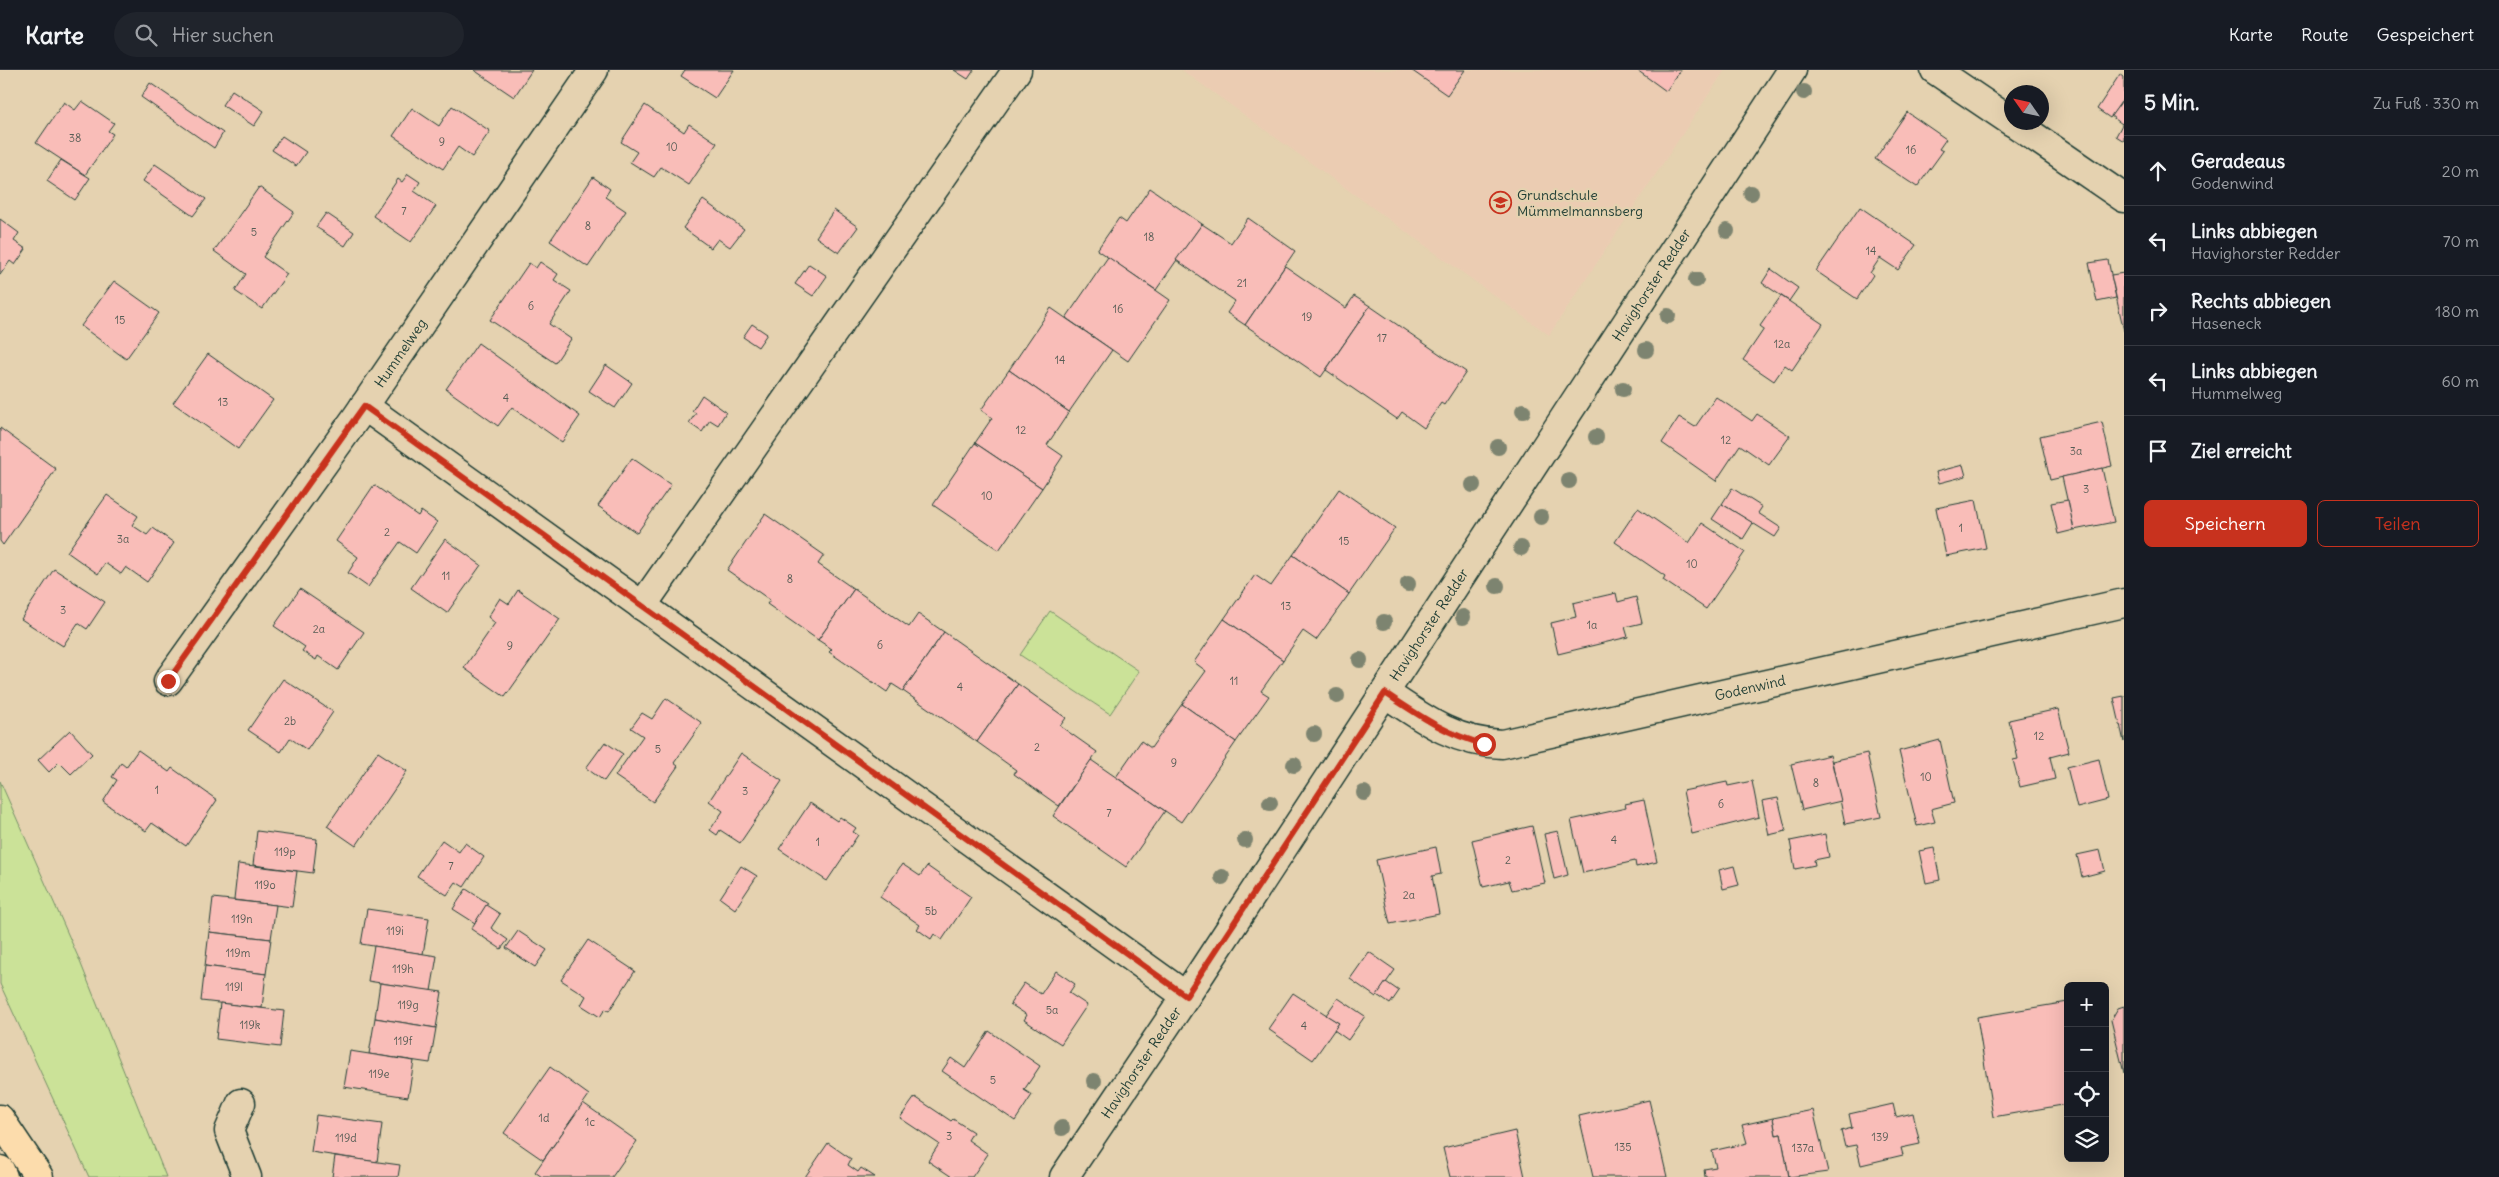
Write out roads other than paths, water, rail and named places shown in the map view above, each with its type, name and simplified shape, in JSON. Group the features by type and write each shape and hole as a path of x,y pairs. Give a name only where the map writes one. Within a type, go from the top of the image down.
{"highway":[{"path":"0,1119 39,1177"},
{"path":"0,1170 3,1177"}],"street":[{"name":"Hummelweg","path":"168,681 364,406 594,70"},
{"path":"642,606 1017,70"},
{"name":"Havighorster Redder","path":"1064,1177 1186,996 1792,70"},
{"path":"1935,70 2004,117"},
{"path":"2024,130 2124,198"},
{"path":"364,406 1186,996"},
{"name":"Godenwind","path":"1385,693 1435,727 1461,739 1484,744 1502,744 2124,602"},
{"path":"241,1103 229,1130 248,1177"}],"place":[{"name":"Grundschule Mümmelmannsberg","path":"1501,203"}]}
